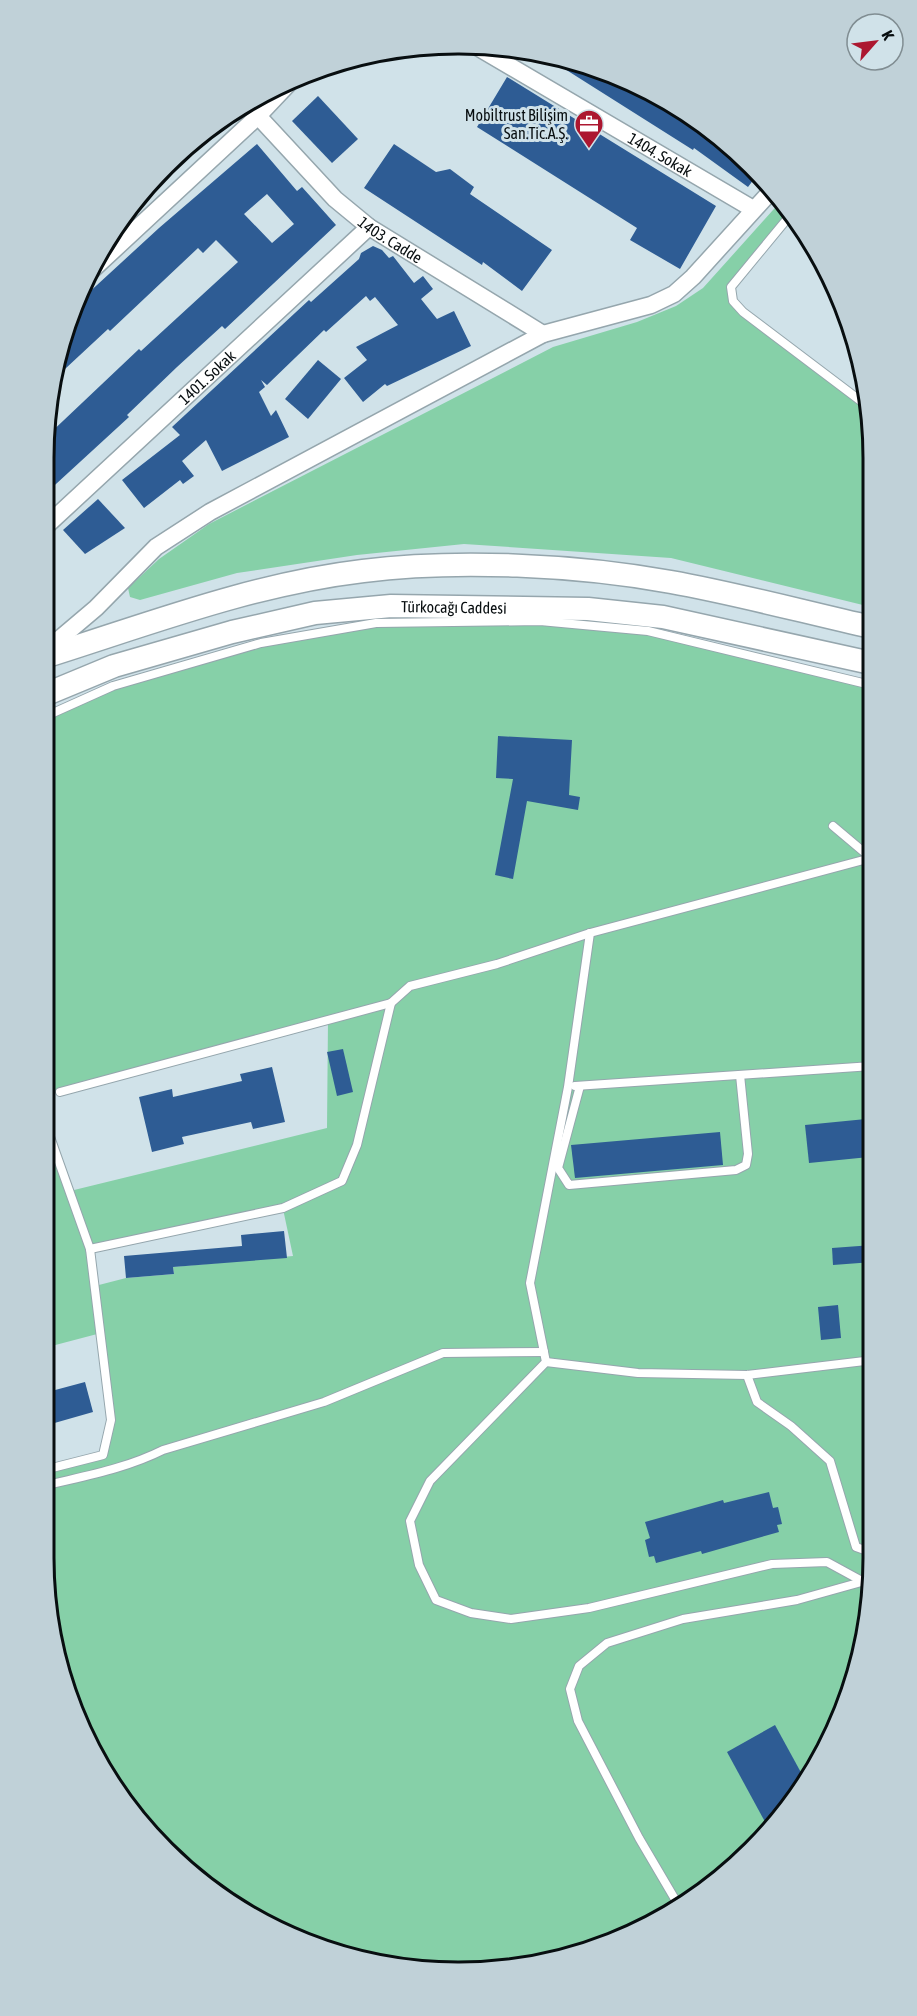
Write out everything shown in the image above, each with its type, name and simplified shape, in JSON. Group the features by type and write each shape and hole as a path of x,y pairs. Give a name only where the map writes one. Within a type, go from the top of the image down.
{"main road":[{"path":"54,654 252,591 363,571 462,564 582,571 671,582 863,625"},
{"name":"Türkocağı Caddesi","path":"54,691 114,666 232,632 315,613 391,606 588,609 663,617 863,661"}],"street":[{"name":"1404. Sokak","path":"492,56 753,209"},
{"path":"109,254 274,99"},
{"name":"1403. Cadde","path":"258,116 335,199 369,227 543,334"},
{"path":"54,644 96,608 156,547 210,512 543,334 651,305 674,294 693,277 766,196"},
{"name":"1401. Sokak","path":"54,519 369,227"}],"lane":[{"path":"786,221 732,287 733,301 743,312 859,399"},
{"path":"54,713 113,686 261,643 376,623 540,621 648,631 863,683"},
{"path":"833,826 863,851"},
{"path":"60,1092 390,1003 410,986 497,964 590,933 863,860"},
{"path":"546,1362 530,1283 568,1087 590,933"},
{"path":"90,1249 283,1208 342,1181 357,1145 390,1003"},
{"path":"568,1087 863,1067"},
{"path":"580,1086 558,1168 569,1185 736,1170 746,1165 748,1154 740,1075"},
{"path":"54,1148 90,1249 111,1420 103,1455 54,1467"},
{"path":"54,1484 114,1469 163,1450 324,1402 443,1353 544,1352"},
{"path":"546,1362 638,1372 747,1375 863,1361"},
{"path":"546,1362 430,1481 410,1521 419,1565 436,1600 471,1613 512,1619 589,1608 772,1564 827,1562 862,1580"},
{"path":"747,1375 757,1402 791,1426 830,1461 856,1548 863,1550"},
{"path":"675,1899 639,1838 578,1721 570,1689 579,1666 607,1643 683,1619 797,1600 862,1584"}],"green space":[{"path":"775,207 786,221 732,287 733,301 859,399 863,458 863,605 671,558 464,544 357,555 237,573 140,600 130,597 128,588 159,559 209,524 553,347 637,322 676,306 703,288"},
{"path":"540,621 648,631 863,683 863,1558 860,1610 849,1662 842,1688 809,1760 779,1804 745,1844 705,1878 661,1908 589,1941 537,1954 511,1959 458,1962 406,1959 380,1954 328,1941 256,1908 234,1894 172,1844 122,1782 96,1736 75,1688 62,1636 55,1584 54,1467 103,1455 111,1420 101,1333 54,1345 54,1147 70,1191 327,1128 328,1020 54,1091 54,714 113,686 261,643 376,623","holes":["283,1209 293,1256 173,1267 174,1274 126,1278 95,1286 90,1250"]}],"building":[{"path":"563,68 589,75 661,108 705,138 753,181 748,187 694,148 693,150"},
{"path":"507,77 716,206 680,269 630,240 637,228 477,127"},
{"path":"318,96 358,139 332,163 292,121"},
{"path":"257,144 297,191 302,187 336,225 225,329 222,326 177,367 127,415 129,417 54,486 55,428 139,349 141,351 238,262 216,240 203,253 198,248 110,331 108,329 64,370 75,328 91,290 159,228","holes":["267,194 294,224 272,243 244,214"]},
{"path":"394,144 436,172 450,169 474,187 470,194 552,250 522,291 483,262 482,265 364,188"},
{"path":"373,246 382,250 389,258 393,256 414,283 423,276 433,289 421,299 437,319 454,311 471,346 387,386 385,384 363,402 344,378 367,360 356,347 398,325 375,297 370,301 366,296 326,332 324,330 267,385 261,380 265,387 259,392 271,416 276,410 289,437 222,471 206,440 182,461 194,476 183,484 180,480 144,508 122,480 180,435 172,427 309,300 311,302 359,259 361,253"},
{"path":"318,360 341,379 308,419 285,399"},
{"path":"98,499 125,528 85,554 63,530"},
{"path":"498,736 572,740 569,795 580,797 578,810 527,801 513,879 495,875 513,779 496,778"},
{"path":"343,1049 353,1092 337,1096 327,1052"},
{"path":"272,1067 285,1122 253,1129 251,1122 182,1137 184,1144 152,1152 139,1097 172,1089 173,1097 242,1081 240,1074"},
{"path":"863,1119 863,1158 809,1163 805,1125"},
{"path":"720,1132 723,1165 575,1178 571,1145"},
{"path":"284,1231 287,1258 173,1267 174,1274 126,1278 124,1256 242,1246 241,1235"},
{"path":"863,1246 863,1263 833,1265 832,1248"},
{"path":"838,1305 841,1338 821,1340 818,1307"},
{"path":"85,1382 93,1412 54,1423 54,1390"},
{"path":"769,1492 773,1508 778,1507 782,1524 777,1525 779,1532 702,1554 701,1551 656,1563 654,1556 649,1557 645,1540 650,1538 645,1522 723,1500 724,1503"},
{"path":"775,1725 801,1773 765,1822 727,1752"}],"place":[{"name":"Mobiltrust Bilişim San.Tic.A.Ş.","path":"589,150"}]}
